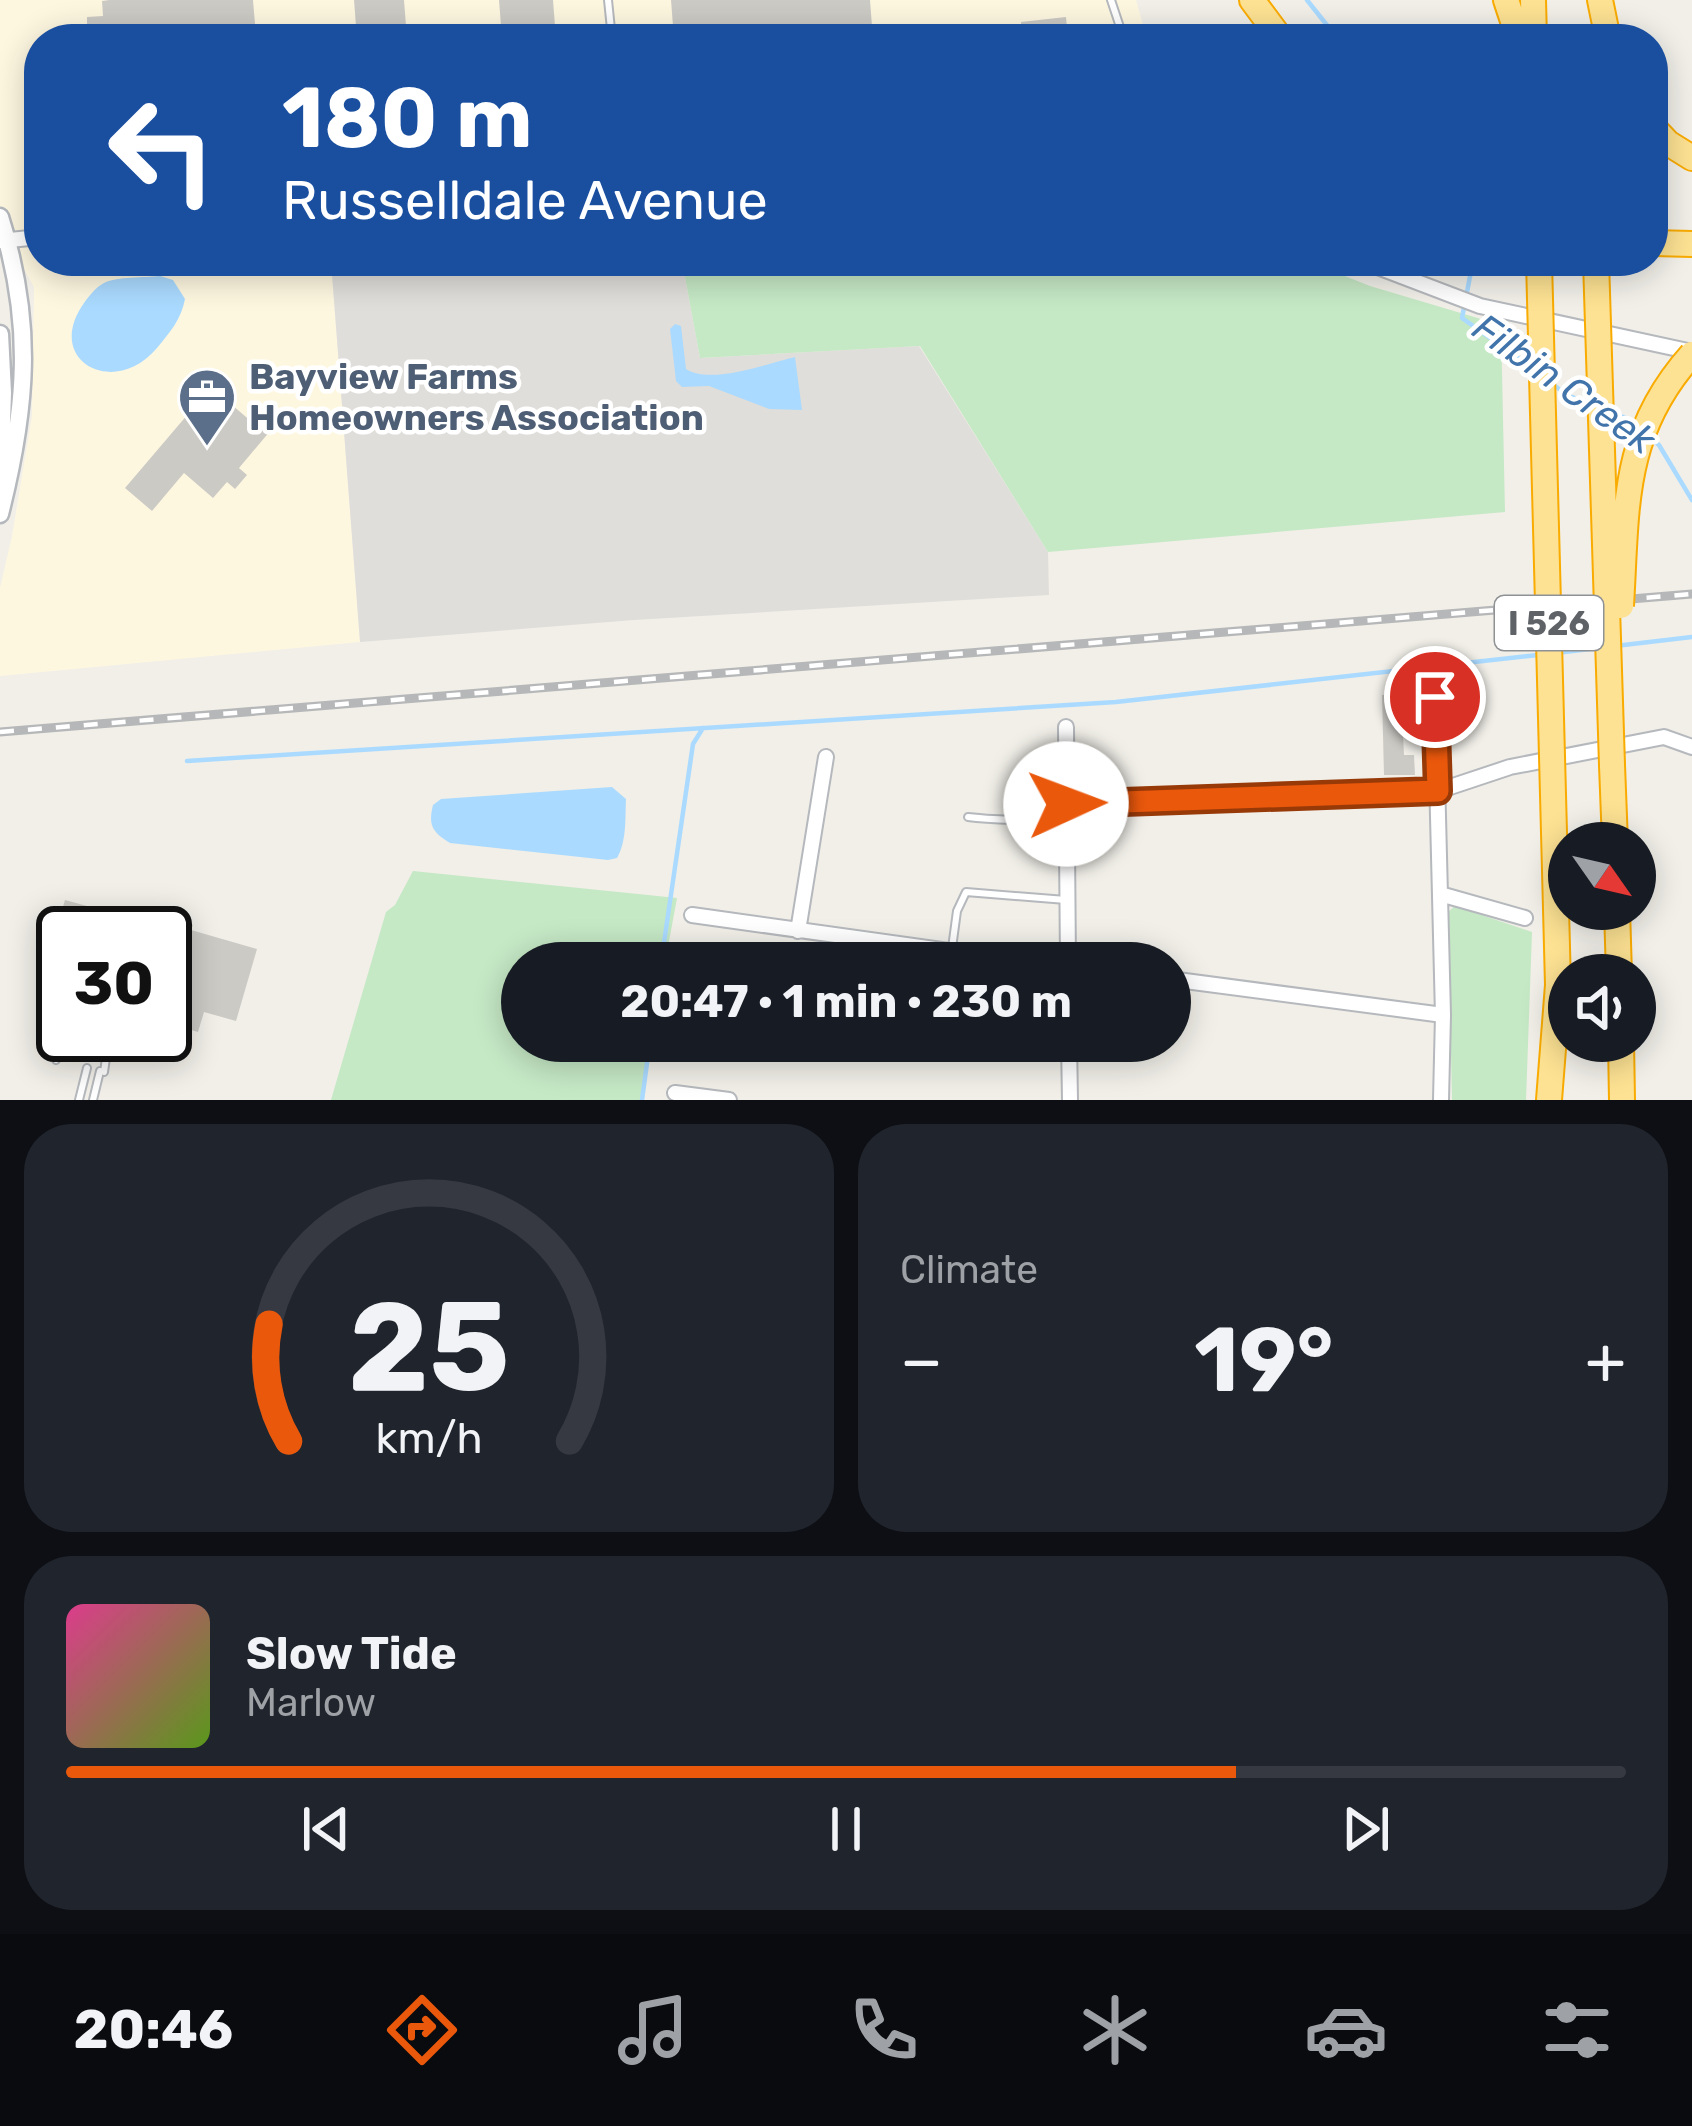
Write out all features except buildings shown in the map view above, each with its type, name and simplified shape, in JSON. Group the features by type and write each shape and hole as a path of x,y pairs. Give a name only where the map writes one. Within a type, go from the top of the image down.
{"highway":[{"name":"I 526","path":"1539,276 1557,954"},
{"name":"I 526","path":"1596,276 1614,822"},
{"path":"1612,764 1632,468 1654,404 1692,353"},
{"path":"1550,1100 1553,1062"},
{"name":"I 526","path":"1561,1062 1562,1100"},
{"path":"1622,1062 1624,1100"}],"street":[{"path":"0,217 18,279 25,371 0,514"},
{"path":"1400,276 1480,306 1692,353"},
{"path":"0,334 0,476"},
{"path":"1435,697 1441,1100"},
{"path":"1066,727 1067,942"},
{"path":"1066,804 1438,791 1510,767 1664,737 1692,746"},
{"path":"798,932 826,757"},
{"path":"1440,894 1525,918"},
{"path":"692,915 874,942"},
{"path":"1191,982 1443,1015"},
{"path":"1069,1062 1070,1100"},
{"path":"675,1093 729,1100"}],"lane":[{"path":"968,818 1028,818 1066,824"},
{"path":"952,942 957,911 966,892 1066,900"},
{"path":"93,1100 105,1062"},
{"path":"79,1100 87,1068"}],"shaded area":[{"path":"0,0 1136,0 1143,24 24,24 24,269 0,214"},
{"path":"28,276 332,276 360,642 0,676 0,588 32,416 34,287"},
{"path":"332,276 685,276 700,358 919,346 1048,552 1049,595 360,642"}],"green space":[{"path":"685,276 1345,276 1501,325 1505,512 1048,552 920,346 700,358"},
{"path":"413,871 677,898 669,942 501,942 501,1062 647,1062 641,1100 331,1100 386,912 395,905"},
{"path":"1455,906 1532,932 1526,1100 1452,1100 1448,912"}],"water":[{"path":"160,276 173,280 185,299 166,337 140,363 122,371 89,366 72,342 74,324 88,297 110,281"},
{"path":"681,326 686,369 697,373 739,372 795,357 802,410 769,409 709,386 682,387 676,381 670,329"},
{"path":"612,787 626,799 625,822 617,858 608,860 450,843 431,823 433,805 441,799"}],"waterway":[{"name":"Filbin Creek","path":"1307,0 1326,24"},
{"name":"Filbin Creek","path":"1470,276 1462,318 1532,368"},
{"name":"Filbin Creek","path":"1551,383 1593,405"},
{"name":"Filbin Creek","path":"1609,412 1636,426"},
{"name":"Filbin Creek","path":"1649,437 1659,445 1692,500"},
{"path":"1615,646 1692,637"},
{"path":"1556,653 1598,648"},
{"path":"187,761 1116,702 1538,655"},
{"path":"664,942 693,744 703,728"},
{"path":"642,1100 647,1062"}],"railway":[{"path":"0,732 1692,594"}],"place":[{"name":"Bayview Farms Homeowners Association","path":"207,448"}],"route":[{"path":"1066,804 1438,791 1435,697"}]}
